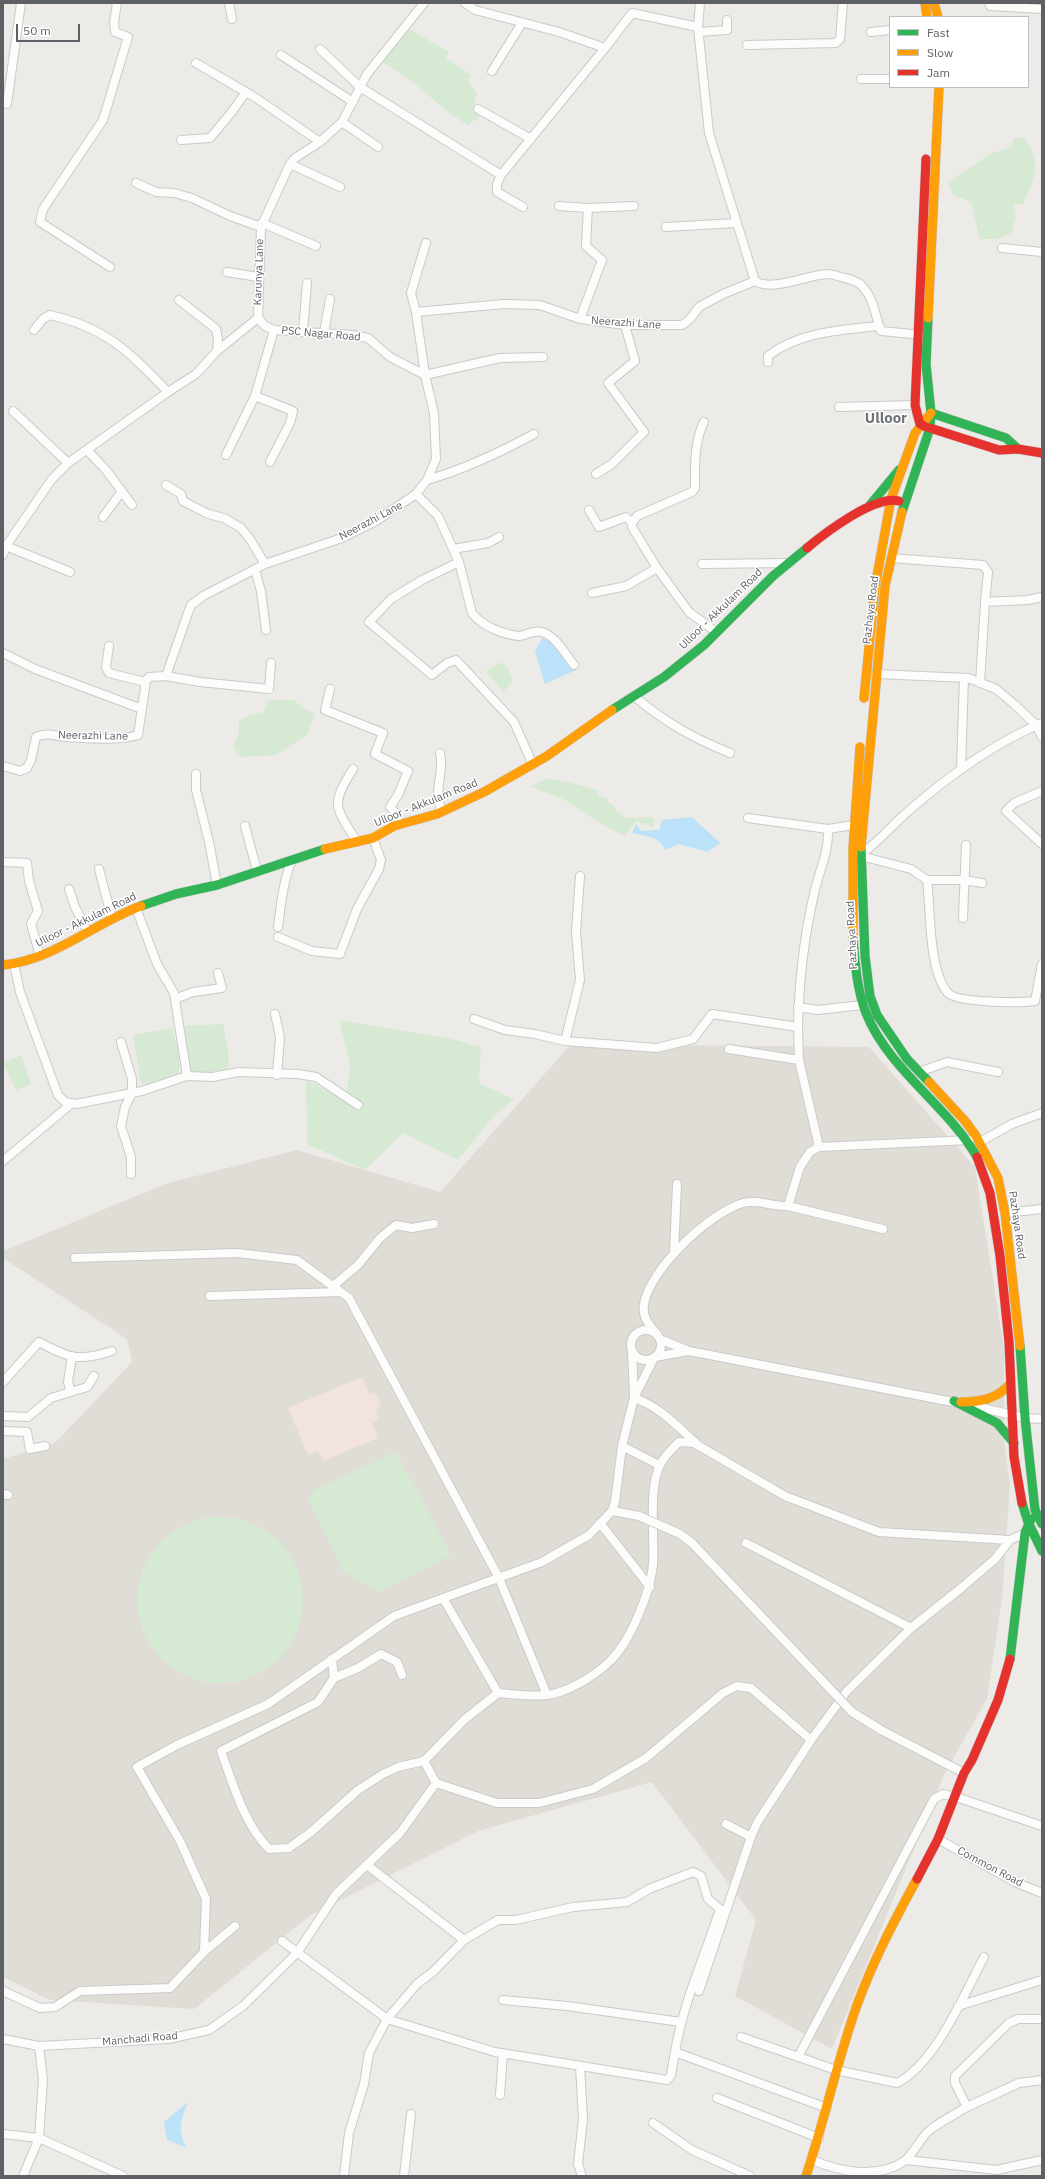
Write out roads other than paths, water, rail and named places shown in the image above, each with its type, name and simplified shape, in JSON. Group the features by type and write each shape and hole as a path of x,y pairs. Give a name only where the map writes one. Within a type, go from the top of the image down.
{"main road":[{"path":"925,3 927,16"},
{"path":"934,3 938,16"},
{"path":"920,424 915,405 917,335 932,88"},
{"name":"Pazhaya Road","path":"939,88 926,364 931,413 930,428 904,503 885,586 856,855 870,996 878,1015 887,1031 919,1072 965,1121 998,1178 1005,1213 1021,1352 1025,1418 1035,1510"},
{"path":"864,708 875,587 891,499 914,433 920,424 931,413 1006,438 1018,449"},
{"path":"920,424 999,450 1018,449 1042,453"},
{"path":"863,511 880,495 903,465"},
{"path":"891,499 904,503"},
{"name":"Ulloor - Akkulam Road","path":"3,965 14,964 40,956 136,908 176,894 216,885 292,860 373,838 399,825 442,811 484,792 533,765 610,711 635,697 686,660 773,576 834,526 891,499"},
{"path":"861,735 853,826 856,855 853,933 857,980 862,1005 872,1024 911,1078 952,1119 975,1139 991,1198 1006,1313 1014,1443 1020,1498 1027,1529 1042,1551"},
{"path":"954,1402 976,1402 988,1399 1004,1393 1010,1384"},
{"path":"954,1402 997,1423 1014,1443"},
{"path":"1035,1510 1042,1524"},
{"path":"806,2176 819,2138 836,2070 857,2005 880,1946 938,1839 956,1797 964,1773 972,1760 998,1700 1009,1664 1015,1627 1021,1560 1027,1529 1035,1510"}],"street":[{"path":"7,104 21,3"},
{"path":"110,267 40,222 41,213 45,205 103,120 128,37 115,32 114,22 117,3"},
{"path":"229,3 232,19"},
{"name":"Karunya Lane","path":"3,556 6,546 52,479 68,463 168,392 196,374 217,351 258,318 258,277 262,225 290,164 295,158 320,142 342,122 360,87 381,54 424,3"},
{"path":"465,3 475,10 559,32 604,48"},
{"path":"700,3 699,30 709,133 755,281 758,284 773,285 828,274 854,281 862,285 868,295 874,307 881,331 927,335"},
{"path":"747,45 836,43 840,39 843,3"},
{"path":"989,3 990,6 1022,5 1042,9"},
{"path":"523,207 497,192 497,184 501,175 632,13 699,30 727,30 727,20"},
{"path":"492,71 522,23"},
{"path":"871,32 889,30"},
{"path":"320,49 360,87 501,175"},
{"path":"282,55 353,102"},
{"path":"196,63 246,92 320,142"},
{"path":"861,79 889,79"},
{"path":"181,140 210,138 246,92"},
{"path":"478,110 531,139"},
{"path":"342,122 378,147"},
{"path":"290,164 340,187"},
{"path":"136,183 156,192 174,193 192,198 230,216 262,225 316,246"},
{"path":"559,206 588,208 634,206"},
{"path":"580,320 602,260 586,246 588,208"},
{"path":"666,227 736,223"},
{"path":"416,312 411,293 426,243"},
{"path":"1002,248 1042,252"},
{"path":"228,272 258,277"},
{"name":"Neerazhi Lane","path":"166,676 191,606 203,596 265,564 342,538 376,521 416,494 427,480 436,458 434,413 425,375 416,312 504,304 540,305 580,320 625,325 682,324 690,319 699,308 723,294 755,281"},
{"path":"303,331 307,283"},
{"path":"324,333 330,299"},
{"path":"179,300 216,329 218,339 217,351"},
{"path":"34,330 43,319 50,315 99,332 126,350 168,392"},
{"name":"PSC Nagar Road","path":"258,318 266,326 274,330 352,335 368,338 390,357 425,375"},
{"path":"596,474 612,464 644,432 608,383 635,361 625,325"},
{"path":"768,362 768,356 782,346 824,333 879,326"},
{"path":"226,455 254,396 274,330"},
{"path":"425,375 500,358 543,357"},
{"path":"254,396 293,411 290,423 270,462"},
{"path":"839,407 915,405"},
{"path":"13,411 68,463"},
{"path":"632,522 637,516 692,492 695,488 696,448 700,430 704,422"},
{"path":"427,480 454,472 500,452 534,434"},
{"path":"87,450 106,470 132,505"},
{"path":"166,485 181,494 183,501 208,514 224,518 242,528 265,564"},
{"path":"103,517 122,491"},
{"path":"416,494 438,516 459,562 472,613 477,620 490,627 519,636 534,631 542,632 551,636 574,665"},
{"path":"589,510 599,527 626,517 632,522 637,537 657,568 689,612 716,632"},
{"path":"453,549 488,542 499,537"},
{"path":"6,546 70,572"},
{"path":"891,558 983,565 988,572 980,683"},
{"path":"459,562 422,580 391,599 369,622 432,675 447,663 456,660 514,722 533,765"},
{"path":"702,564 769,562 790,563"},
{"path":"592,593 626,586 657,568"},
{"path":"255,570 261,591 266,630"},
{"path":"985,602 1028,600 1042,596"},
{"path":"109,646 106,667 109,673 145,682 149,677 166,676 200,682 269,689 271,663"},
{"path":"3,653 35,669 142,709"},
{"path":"876,674 964,678 980,683 996,690 1039,724 1042,737"},
{"path":"961,769 964,678"},
{"name":"Neerazhi Lane","path":"3,766 20,771 27,768 36,737 43,734 66,737 138,735 145,682"},
{"path":"330,689 325,710 383,733 375,754 408,770 398,795 390,807 397,814 399,825"},
{"path":"635,697 665,721 690,736 730,753"},
{"path":"856,855 876,844 905,815 961,769 1011,738 1039,724"},
{"path":"440,753 442,761 438,778 437,800 442,811"},
{"path":"353,769 339,791 337,802 344,822 357,842"},
{"path":"196,774 196,790 209,842 216,885"},
{"path":"1042,791 1014,804 1006,811 1042,844"},
{"path":"748,818 828,829 853,826"},
{"path":"245,826 257,871"},
{"path":"819,1147 799,1060 798,1007 800,979 814,893 829,844 828,829"},
{"path":"278,937 312,951 340,954 357,909 379,869 381,860 373,838"},
{"path":"963,918 966,845"},
{"path":"856,855 911,869 927,880 964,880 982,883"},
{"path":"278,928 287,882 286,874 292,860"},
{"path":"3,862 27,863 29,881 38,911 30,924 40,956"},
{"path":"99,869 112,919"},
{"path":"565,1041 580,980 576,932 580,876"},
{"path":"927,880 931,942 937,971 948,993 956,997 990,1002 1018,1003 1035,1001 1042,964"},
{"path":"69,889 75,907 88,932"},
{"path":"136,908 157,964 174,993 187,1076"},
{"path":"14,964 20,992 58,1095 61,1100 70,1104"},
{"path":"175,1000 193,992 222,988 218,973"},
{"path":"798,1007 818,1010 862,1005"},
{"path":"275,1014 280,1036 277,1075"},
{"path":"474,1019 506,1030 535,1034 565,1041 657,1048 693,1039 712,1014 798,1027"},
{"path":"121,1042 132,1078 132,1093 125,1107 121,1126 131,1157 131,1174"},
{"path":"729,1049 799,1060"},
{"path":"919,1072 948,1062 998,1072"},
{"path":"3,1161 70,1104 132,1093 187,1076 212,1077 239,1072 277,1075 301,1074 316,1077 358,1105"},
{"path":"788,1206 800,1167 810,1152 819,1147 975,1139 1042,1113"},
{"path":"674,1253 677,1184"},
{"path":"204,1952 206,1900 180,1841 137,1767 177,1745 268,1704 394,1616 542,1562 589,1535 612,1511 615,1502 622,1446 634,1398 654,1358 662,1346 659,1337 645,1319 644,1305 651,1284 674,1253 707,1222 724,1211 744,1203 752,1202 788,1206 883,1229"},
{"path":"1005,1213 1042,1209"},
{"path":"332,1286 358,1265 380,1238 396,1225 412,1228 434,1224"},
{"path":"75,1258 237,1253 297,1260 349,1298 499,1578 547,1695"},
{"path":"210,1296 340,1292"},
{"path":"634,1398 632,1352 630,1345 633,1337 640,1331 649,1330 659,1337 689,1351 954,1402 1025,1418 1042,1419"},
{"path":"3,1382 39,1342 64,1355 72,1356 90,1358 112,1351"},
{"path":"632,1352 642,1360 689,1351"},
{"path":"70,1392 68,1382 72,1356"},
{"path":"3,1416 28,1417 51,1398 87,1387 94,1376"},
{"path":"634,1398 647,1402 668,1418 696,1444 785,1496 879,1532 1010,1540"},
{"path":"3,1431 27,1432 30,1449 45,1446"},
{"path":"402,1675 397,1662 381,1654 358,1668 334,1678 318,1702 221,1751 236,1792 258,1838 269,1849 289,1848 311,1832 358,1790 383,1774 398,1767 424,1761 465,1719 498,1693 547,1695 576,1686 611,1660 630,1633 650,1587 653,1563 655,1479 659,1466 667,1453 679,1442 696,1444"},
{"path":"622,1446 659,1466"},
{"path":"612,1511 639,1516 680,1534 692,1543 852,1712 881,1730 964,1773"},
{"path":"600,1522 650,1587"},
{"path":"699,1992 757,1823 811,1740 847,1691 911,1628 995,1559 1010,1540 1027,1529"},
{"path":"746,1543 911,1628"},
{"path":"444,1598 498,1693"},
{"path":"332,1659 334,1678"},
{"path":"424,1761 436,1782 497,1803 539,1803 593,1789 646,1758 723,1693 737,1686 751,1688 811,1740"},
{"name":"Manchadi Road","path":"3,2039 39,2046 168,2039 209,2030 243,2006 297,1953 336,1894 400,1833 436,1782"},
{"path":"798,2057 934,1799 943,1794 956,1797 1042,1826"},
{"path":"726,1824 751,1837"},
{"name":"Common Road","path":"938,1839 1015,1882 1042,1893"},
{"path":"368,1865 464,1940"},
{"path":"282,1941 386,2019 502,2053 667,2080 671,2076 681,2022 720,1909 708,1899 701,1876 693,1872 649,1890 626,1902 573,1906 516,1920 498,1920 464,1940 434,1971 417,1984 386,2019 369,2053 364,2084 349,2133 344,2176"},
{"path":"3,1991 40,2008 55,2007 80,1991 170,1988 204,1952 236,1926"},
{"path":"741,2037 836,2070 889,2083 897,2083 905,2079 932,2052 984,1957"},
{"path":"958,2006 1042,1980"},
{"path":"503,2000 567,2006 681,2022"},
{"path":"967,2107 955,2083 955,2076 1009,2023 1018,2019 1042,2019"},
{"path":"23,2176 38,2138 43,2080 39,2046"},
{"path":"675,2052 827,2108"},
{"path":"500,2095 502,2053"},
{"path":"580,2066 583,2119 578,2164 582,2176"},
{"path":"812,2160 854,2176 870,2176 891,2172 906,2160 930,2130 967,2107 1019,2083 1042,2080"},
{"path":"717,2098 819,2138"},
{"path":"404,2176 411,2114"},
{"path":"653,2123 668,2131 692,2150 750,2176"},
{"path":"3,2134 38,2138 123,2176"},
{"path":"906,2160 997,2170 1042,2160"}],"water":[{"path":"542,638 558,645 576,670 545,684 535,652"},
{"path":"692,817 720,843 708,852 679,844 665,850 655,839 632,833 636,824 641,831 659,830 662,820"},
{"path":"188,2102 181,2125 182,2136 187,2148 167,2140 164,2122"}],"district":[{"name":"Ulloor","path":"886,419"}]}
